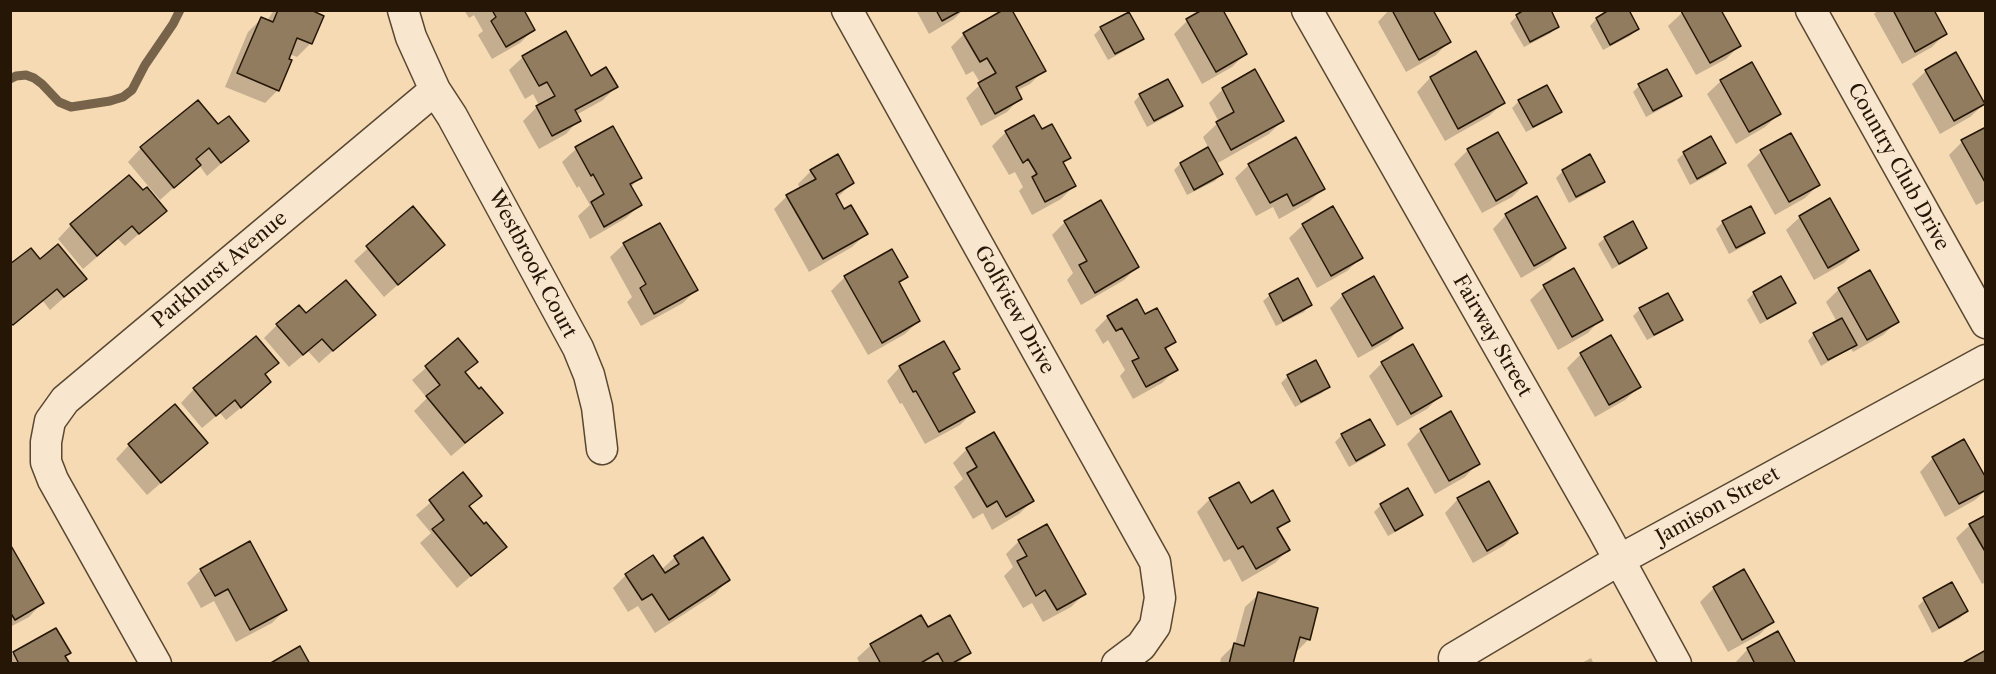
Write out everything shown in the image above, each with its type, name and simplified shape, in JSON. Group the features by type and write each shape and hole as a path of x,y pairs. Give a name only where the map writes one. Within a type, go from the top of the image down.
{"street":[{"path":"403,10 411,38 435,90"},
{"name":"Golfview Drive","path":"847,10 1155,562 1160,598 1155,626 1141,646 1117,663"},
{"name":"Fairway Street","path":"1307,10 1676,663"},
{"name":"Country Club Drive","path":"1811,10 1986,323"},
{"name":"Westbrook Court","path":"435,90 452,116 578,348 589,375 597,407 602,449"},
{"name":"Parkhurst Avenue","path":"156,663 53,480 46,462 46,442 50,421 65,400 435,90"},
{"name":"Jamison Street","path":"1454,658 1619,560 1986,360"}],"building":[{"path":"278,10 311,10 324,16 312,44 297,38 289,59 292,60 279,91 237,73 261,17 273,22"},
{"path":"492,10 524,10 535,30 506,47 491,21 496,17"},
{"path":"936,10 962,10 942,21"},
{"path":"1003,10 1012,10 1046,71 1016,87 1022,99 995,114 978,83 996,73 987,58 980,62 963,33"},
{"path":"1202,10 1223,10 1247,54 1216,72 1186,19"},
{"path":"1392,10 1433,10 1451,42 1419,60"},
{"path":"1524,10 1551,10 1559,27 1530,42 1516,15"},
{"path":"1609,10 1629,10 1639,29 1610,45 1596,18"},
{"path":"1721,10 1741,46 1710,63 1681,11"},
{"path":"1893,10 1934,10 1947,34 1915,52"},
{"path":"1129,12 1144,39 1115,54 1100,27"},
{"path":"566,31 591,76 606,67 618,87 575,110 581,121 552,136 536,106 555,96 547,82 539,86 522,56"},
{"path":"1476,51 1505,103 1458,129 1430,77"},
{"path":"1956,52 1985,104 1954,121 1925,70"},
{"path":"1752,62 1781,114 1749,132 1720,80"},
{"path":"1255,69 1284,121 1231,150 1216,122 1234,112 1222,88"},
{"path":"1667,69 1682,96 1653,111 1638,84"},
{"path":"1168,79 1183,106 1154,121 1139,94"},
{"path":"1547,85 1562,112 1533,127 1518,100"},
{"path":"198,100 218,124 229,116 249,141 221,163 209,148 196,159 201,165 174,188 140,147"},
{"path":"1034,115 1042,129 1052,124 1071,158 1063,162 1076,186 1045,202 1032,177 1037,174 1028,159 1023,163 1005,131"},
{"path":"613,126 642,178 630,184 642,205 604,227 591,202 604,194 575,147"},
{"path":"1986,127 1986,184 1961,140"},
{"path":"1498,132 1527,183 1496,201 1467,149"},
{"path":"1791,133 1820,185 1789,202 1760,150"},
{"path":"1711,136 1726,163 1697,179 1683,152"},
{"path":"1296,137 1325,189 1293,206 1287,194 1270,203 1248,164"},
{"path":"1208,147 1223,174 1194,190 1180,163"},
{"path":"838,154 854,183 836,194 844,209 851,205 868,234 823,259 786,195 816,179 810,170"},
{"path":"1590,154 1605,182 1576,197 1562,170"},
{"path":"129,175 143,190 147,187 167,211 139,234 132,226 97,256 70,224"},
{"path":"1537,196 1566,248 1534,266 1505,214"},
{"path":"1830,198 1859,250 1828,268 1799,216"},
{"path":"1101,200 1139,267 1095,293 1079,265 1087,261 1064,221"},
{"path":"413,206 445,245 398,285 366,246"},
{"path":"1333,206 1363,258 1331,276 1302,224"},
{"path":"1751,206 1765,233 1736,248 1722,221"},
{"path":"1633,221 1647,248 1619,264 1604,237"},
{"path":"660,223 698,290 654,314 640,288 646,284 623,243"},
{"path":"58,244 87,279 64,297 57,289 13,325 10,323 10,264 31,248 40,259"},
{"path":"892,249 908,277 899,282 920,321 882,343 844,276"},
{"path":"1574,268 1603,320 1572,337 1543,285"},
{"path":"1870,270 1899,322 1867,340 1838,288"},
{"path":"1374,276 1403,328 1372,346 1342,294"},
{"path":"1781,276 1796,303 1767,319 1753,292"},
{"path":"1298,278 1312,305 1283,321 1269,294"},
{"path":"346,280 376,315 333,351 322,339 303,355 276,324 299,305 306,313"},
{"path":"1668,293 1683,320 1654,335 1639,308"},
{"path":"1137,299 1145,314 1157,308 1176,342 1165,348 1178,370 1146,387 1132,361 1139,358 1122,328 1116,331 1107,316"},
{"path":"1842,318 1857,345 1828,360 1813,333"},
{"path":"1611,335 1641,387 1609,405 1580,353"},
{"path":"256,336 279,363 265,374 271,382 241,408 235,400 216,416 193,388"},
{"path":"458,338 478,362 465,372 503,413 465,443 426,396 440,385 425,366"},
{"path":"944,341 960,369 953,373 975,412 939,432 899,366"},
{"path":"1413,344 1442,396 1411,414 1381,362"},
{"path":"1316,360 1330,387 1301,402 1287,375"},
{"path":"175,404 208,443 161,483 128,444"},
{"path":"1451,411 1480,464 1449,481 1420,429"},
{"path":"1370,419 1385,445 1356,461 1341,434"},
{"path":"994,432 1034,501 1006,517 997,501 987,507 967,473 977,467 966,448"},
{"path":"1964,439 1986,478 1986,490 1959,504 1932,457"},
{"path":"463,472 482,496 469,506 507,547 471,576 432,529 444,520 429,500"},
{"path":"1489,481 1518,533 1487,551 1457,498"},
{"path":"1239,482 1251,503 1273,490 1290,521 1277,528 1290,550 1256,569 1243,546 1238,549 1209,498"},
{"path":"1408,488 1423,515 1395,531 1380,504"},
{"path":"1986,515 1986,553 1969,524"},
{"path":"1047,524 1086,594 1057,610 1045,590 1036,596 1017,561 1027,556 1018,540"},
{"path":"703,537 730,580 669,620 652,594 642,600 625,574 653,555 665,573 679,564 674,556"},
{"path":"250,541 287,610 250,630 228,589 215,596 200,569"},
{"path":"10,544 44,603 15,620 10,612"},
{"path":"1744,569 1774,622 1742,640 1713,587"},
{"path":"1952,582 1968,611 1939,628 1923,598"},
{"path":"1258,592 1318,608 1310,640 1300,637 1293,664 1229,664 1234,643 1244,646"},
{"path":"921,615 928,627 950,615 971,653 951,664 944,664 938,653 919,664 881,664 870,644"},
{"path":"56,628 71,653 65,656 70,664 19,664 13,652"},
{"path":"1778,631 1796,664 1755,664 1747,648"},
{"path":"300,646 310,664 269,664"},
{"path":"1986,650 1986,664 1961,664"}],"waterway":[{"path":"10,79 26,75 34,78 59,102 71,107 123,97 132,90 180,10"}]}
